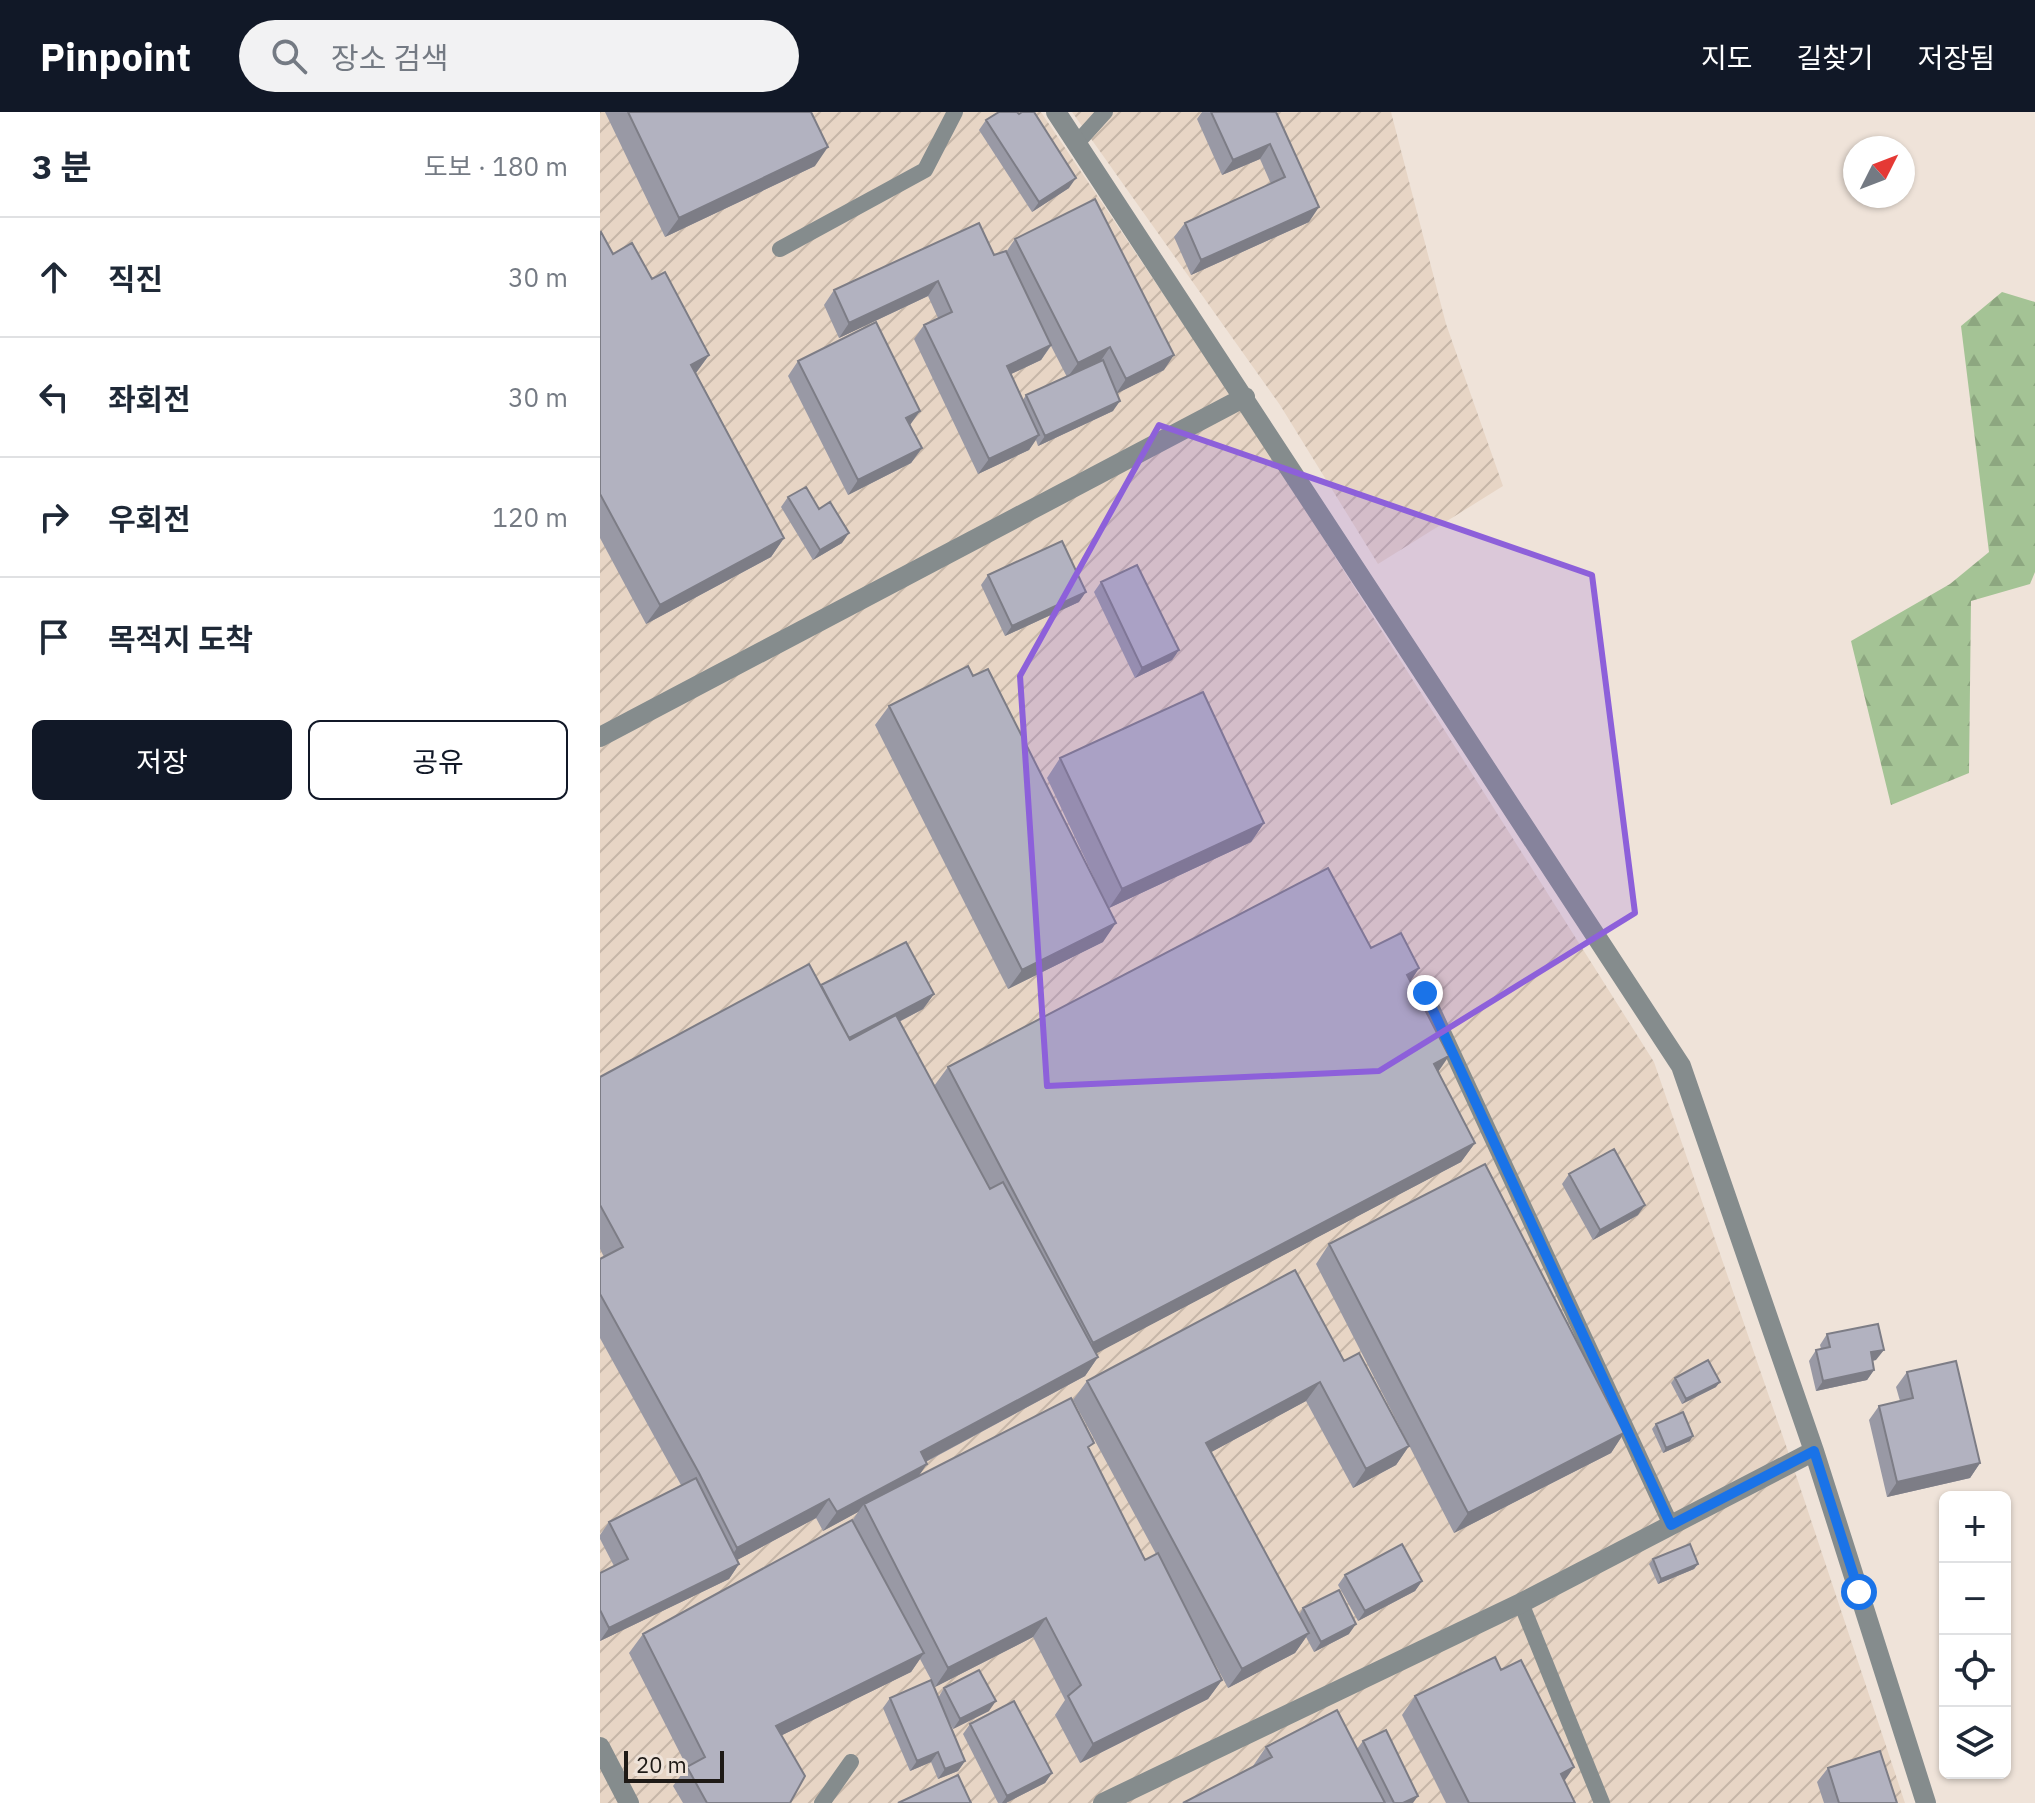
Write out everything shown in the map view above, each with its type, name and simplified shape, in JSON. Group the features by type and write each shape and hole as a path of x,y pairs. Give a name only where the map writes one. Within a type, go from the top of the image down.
{"street":[{"path":"1056,112 1681,1066 1814,1451 1926,1803"},
{"path":"600,737 1245,397"},
{"path":"1103,1803 1521,1603 1814,1451"},
{"path":"600,1747 629,1803"}],"lane":[{"path":"780,249 925,170 955,112"},
{"path":"1077,143 1105,112"},
{"path":"1425,993 1671,1525"},
{"path":"1521,1603 1602,1803"},
{"path":"822,1803 851,1762"}],"highlighted area":[{"path":"1159,425 1592,575 1635,913 1379,1071 1047,1086 1020,676"}],"shaded area":[{"path":"600,112 1041,112 1260,438 1654,1062 1905,1803 600,1803"},
{"path":"1072,112 1391,112 1446,324 1503,486 1378,564 1280,405"}],"green space":[{"path":"2002,292 2035,302 2035,572 2030,584 1971,601 1969,773 1891,805 1851,641 1950,584 1989,552 1961,326"}],"building":[{"path":"628,112 811,112 828,147 679,218"},
{"path":"999,112 1034,112 1076,178 1039,202 986,120"},
{"path":"1211,112 1276,112 1319,207 1201,260 1185,223 1285,177 1270,144 1233,160"},
{"path":"1095,199 1174,355 1126,379 1110,347 1078,363 1015,239"},
{"path":"979,223 994,255 1006,251 1051,345 1007,366 1039,435 989,459 924,325 952,312 938,281 849,323 834,290"},
{"path":"601,232 613,254 632,243 652,279 665,272 709,355 691,365 784,538 660,605 600,494"},
{"path":"876,322 920,411 906,418 922,448 858,480 798,361"},
{"path":"1103,360 1120,401 1045,436 1026,395"},
{"path":"806,487 819,509 830,502 849,533 820,550 788,497"},
{"path":"1062,541 1086,592 1012,626 988,575"},
{"path":"1137,565 1179,650 1142,668 1101,582"},
{"path":"968,666 973,676 988,669 1116,923 1022,970 889,706"},
{"path":"1203,692 1264,823 1122,889 1060,758"},
{"path":"1328,868 1371,948 1401,933 1419,968 1407,975 1449,1056 1434,1064 1475,1143 1093,1343 948,1067"},
{"path":"906,942 934,994 849,1038 821,985"},
{"path":"809,964 850,1040 896,1015 990,1189 1003,1182 1098,1357 921,1452 927,1464 837,1512 829,1499 737,1548 600,1294 600,1259 623,1247 600,1205 600,1077"},
{"path":"1614,1149 1645,1205 1600,1230 1569,1174"},
{"path":"1485,1164 1624,1433 1468,1513 1329,1244"},
{"path":"1295,1270 1344,1361 1359,1353 1409,1446 1366,1469 1320,1382 1206,1443 1309,1633 1242,1669 1087,1381"},
{"path":"1878,1324 1884,1350 1871,1352 1874,1370 1823,1381 1816,1350 1830,1347 1827,1334"},
{"path":"1708,1360 1720,1382 1686,1399 1675,1378"},
{"path":"1956,1361 1980,1463 1897,1482 1879,1406 1913,1398 1907,1372"},
{"path":"1071,1398 1094,1443 1088,1447 1145,1560 1158,1553 1222,1680 1093,1744 1068,1696 1081,1685 1046,1618 948,1668 864,1504"},
{"path":"1683,1412 1693,1436 1666,1448 1656,1424"},
{"path":"696,1478 739,1564 609,1628 600,1610 600,1573 628,1559 609,1522"},
{"path":"852,1520 924,1653 776,1726 805,1776 790,1803 707,1803 687,1767 705,1757 643,1634"},
{"path":"1402,1544 1422,1581 1365,1611 1345,1575"},
{"path":"1690,1544 1698,1564 1661,1579 1653,1559"},
{"path":"1339,1590 1356,1624 1321,1642 1303,1608"},
{"path":"1495,1657 1501,1670 1521,1660 1574,1767 1561,1774 1575,1803 1469,1803 1415,1696"},
{"path":"979,1670 996,1701 960,1719 944,1688"},
{"path":"931,1680 965,1761 945,1769 938,1752 917,1761 890,1698"},
{"path":"1014,1701 1052,1773 1007,1796 970,1724"},
{"path":"1337,1710 1385,1803 1183,1803 1272,1757 1266,1747"},
{"path":"1386,1730 1418,1796 1403,1803 1394,1803 1363,1741"},
{"path":"1880,1751 1897,1803 1839,1803 1828,1768"},
{"path":"958,1775 971,1803 898,1803"}],"route":[{"path":"1425,993 1671,1525 1814,1451 1859,1592"}]}
